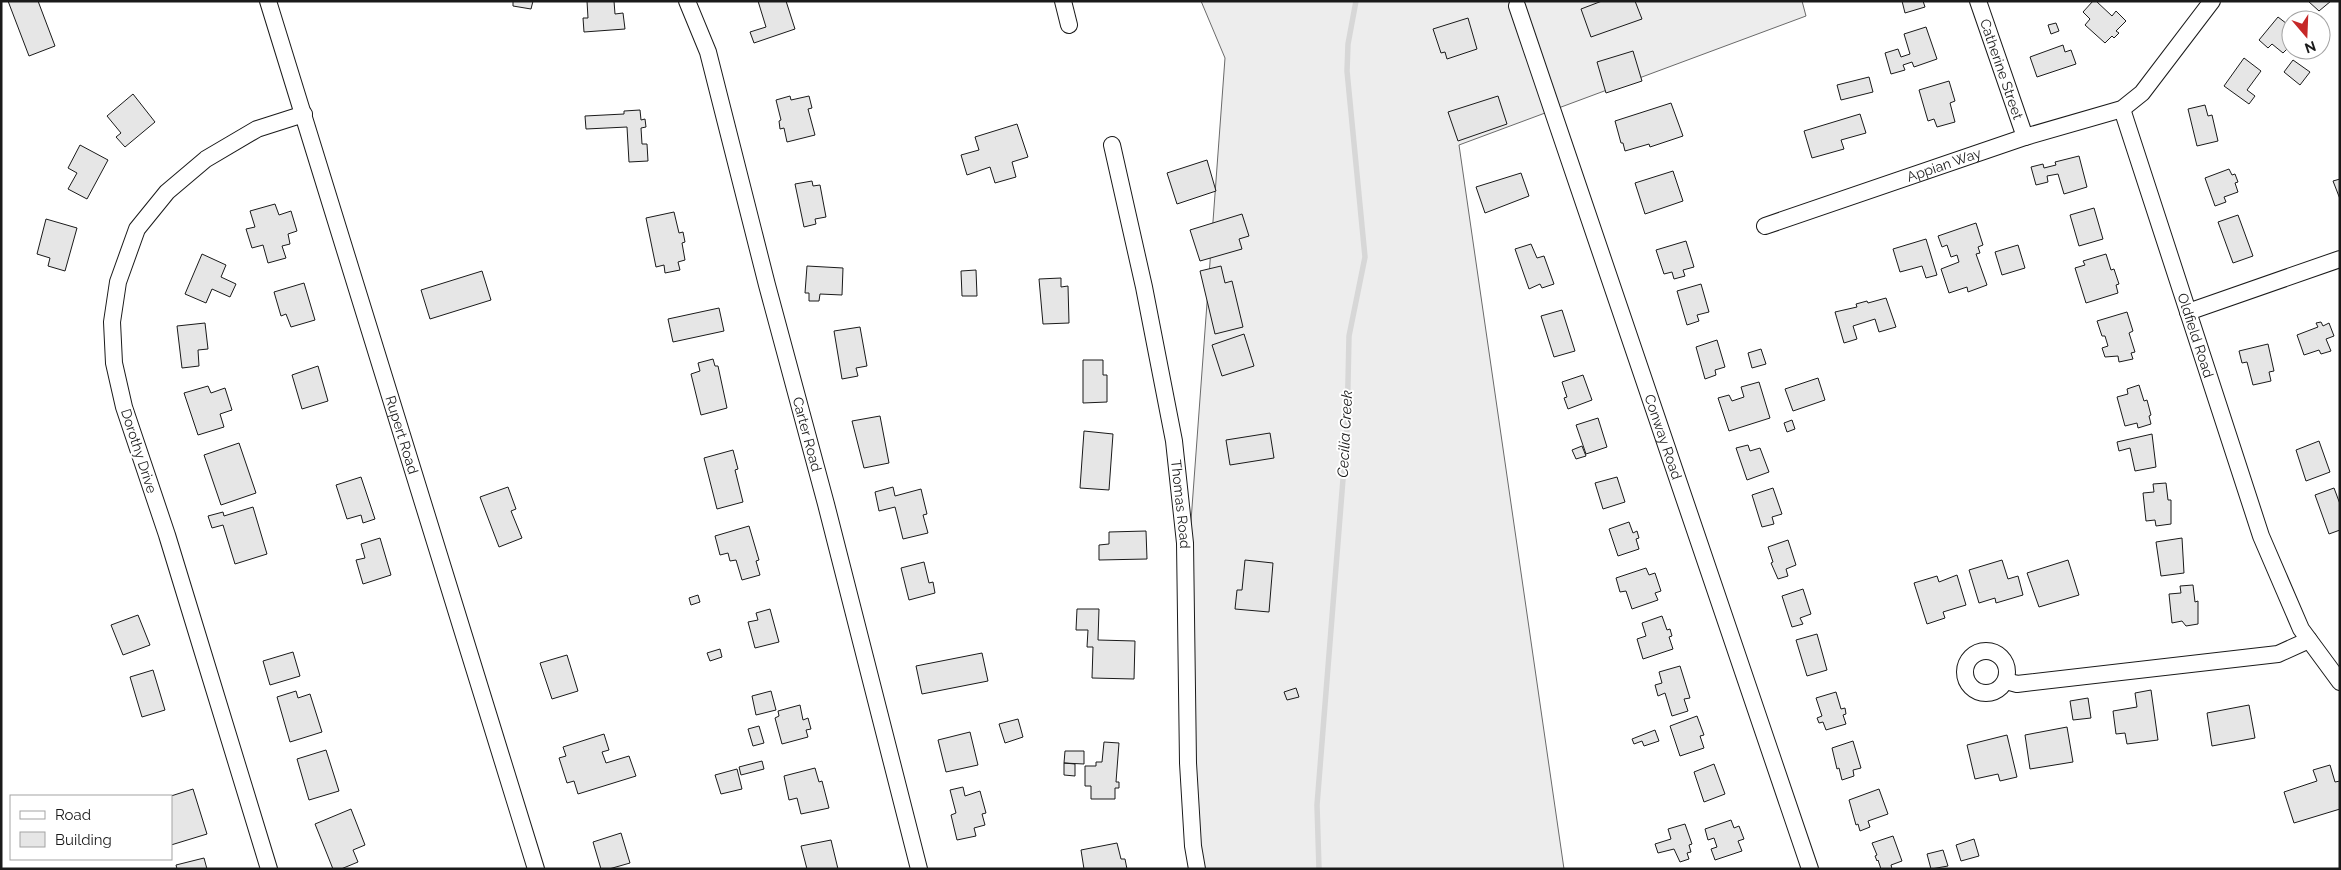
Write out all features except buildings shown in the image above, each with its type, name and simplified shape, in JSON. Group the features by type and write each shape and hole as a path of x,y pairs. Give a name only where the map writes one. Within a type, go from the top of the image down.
{"street":[{"name":"Rupert Road","path":"268,1 536,869"},
{"name":"Carter Road","path":"687,1 708,52 920,869"},
{"path":"1063,1 1069,25"},
{"name":"Catherine Street","path":"1978,1 2025,137"},
{"path":"2122,109 2142,93 2212,1"},
{"name":"Conway Road","path":"1517,6 1810,869"},
{"name":"Appian Way","path":"1765,226 2025,137 2122,109"},
{"name":"Oldfield Road","path":"2122,109 2261,536 2301,629 2340,682"},
{"name":"Dorothy Drive","path":"269,869 167,535 124,407 114,363 112,322 118,282 137,230 167,192 206,159 257,129 304,114"},
{"name":"Thomas Road","path":"1112,146 1144,287 1174,441 1185,543 1188,763 1193,846 1197,869"},
{"path":"2188,312 2340,259"},
{"path":"2006,681 2017,684 2278,654 2309,640"}],"shaded area":[{"path":"1201,1 1802,1 1806,16 1459,145 1564,869 1194,869 1183,630 1225,58"}],"waterway":[{"name":"Cecilia Creek","path":"1319,869 1317,805 1347,429 1349,336 1365,257 1347,71 1348,44 1356,1"}]}
